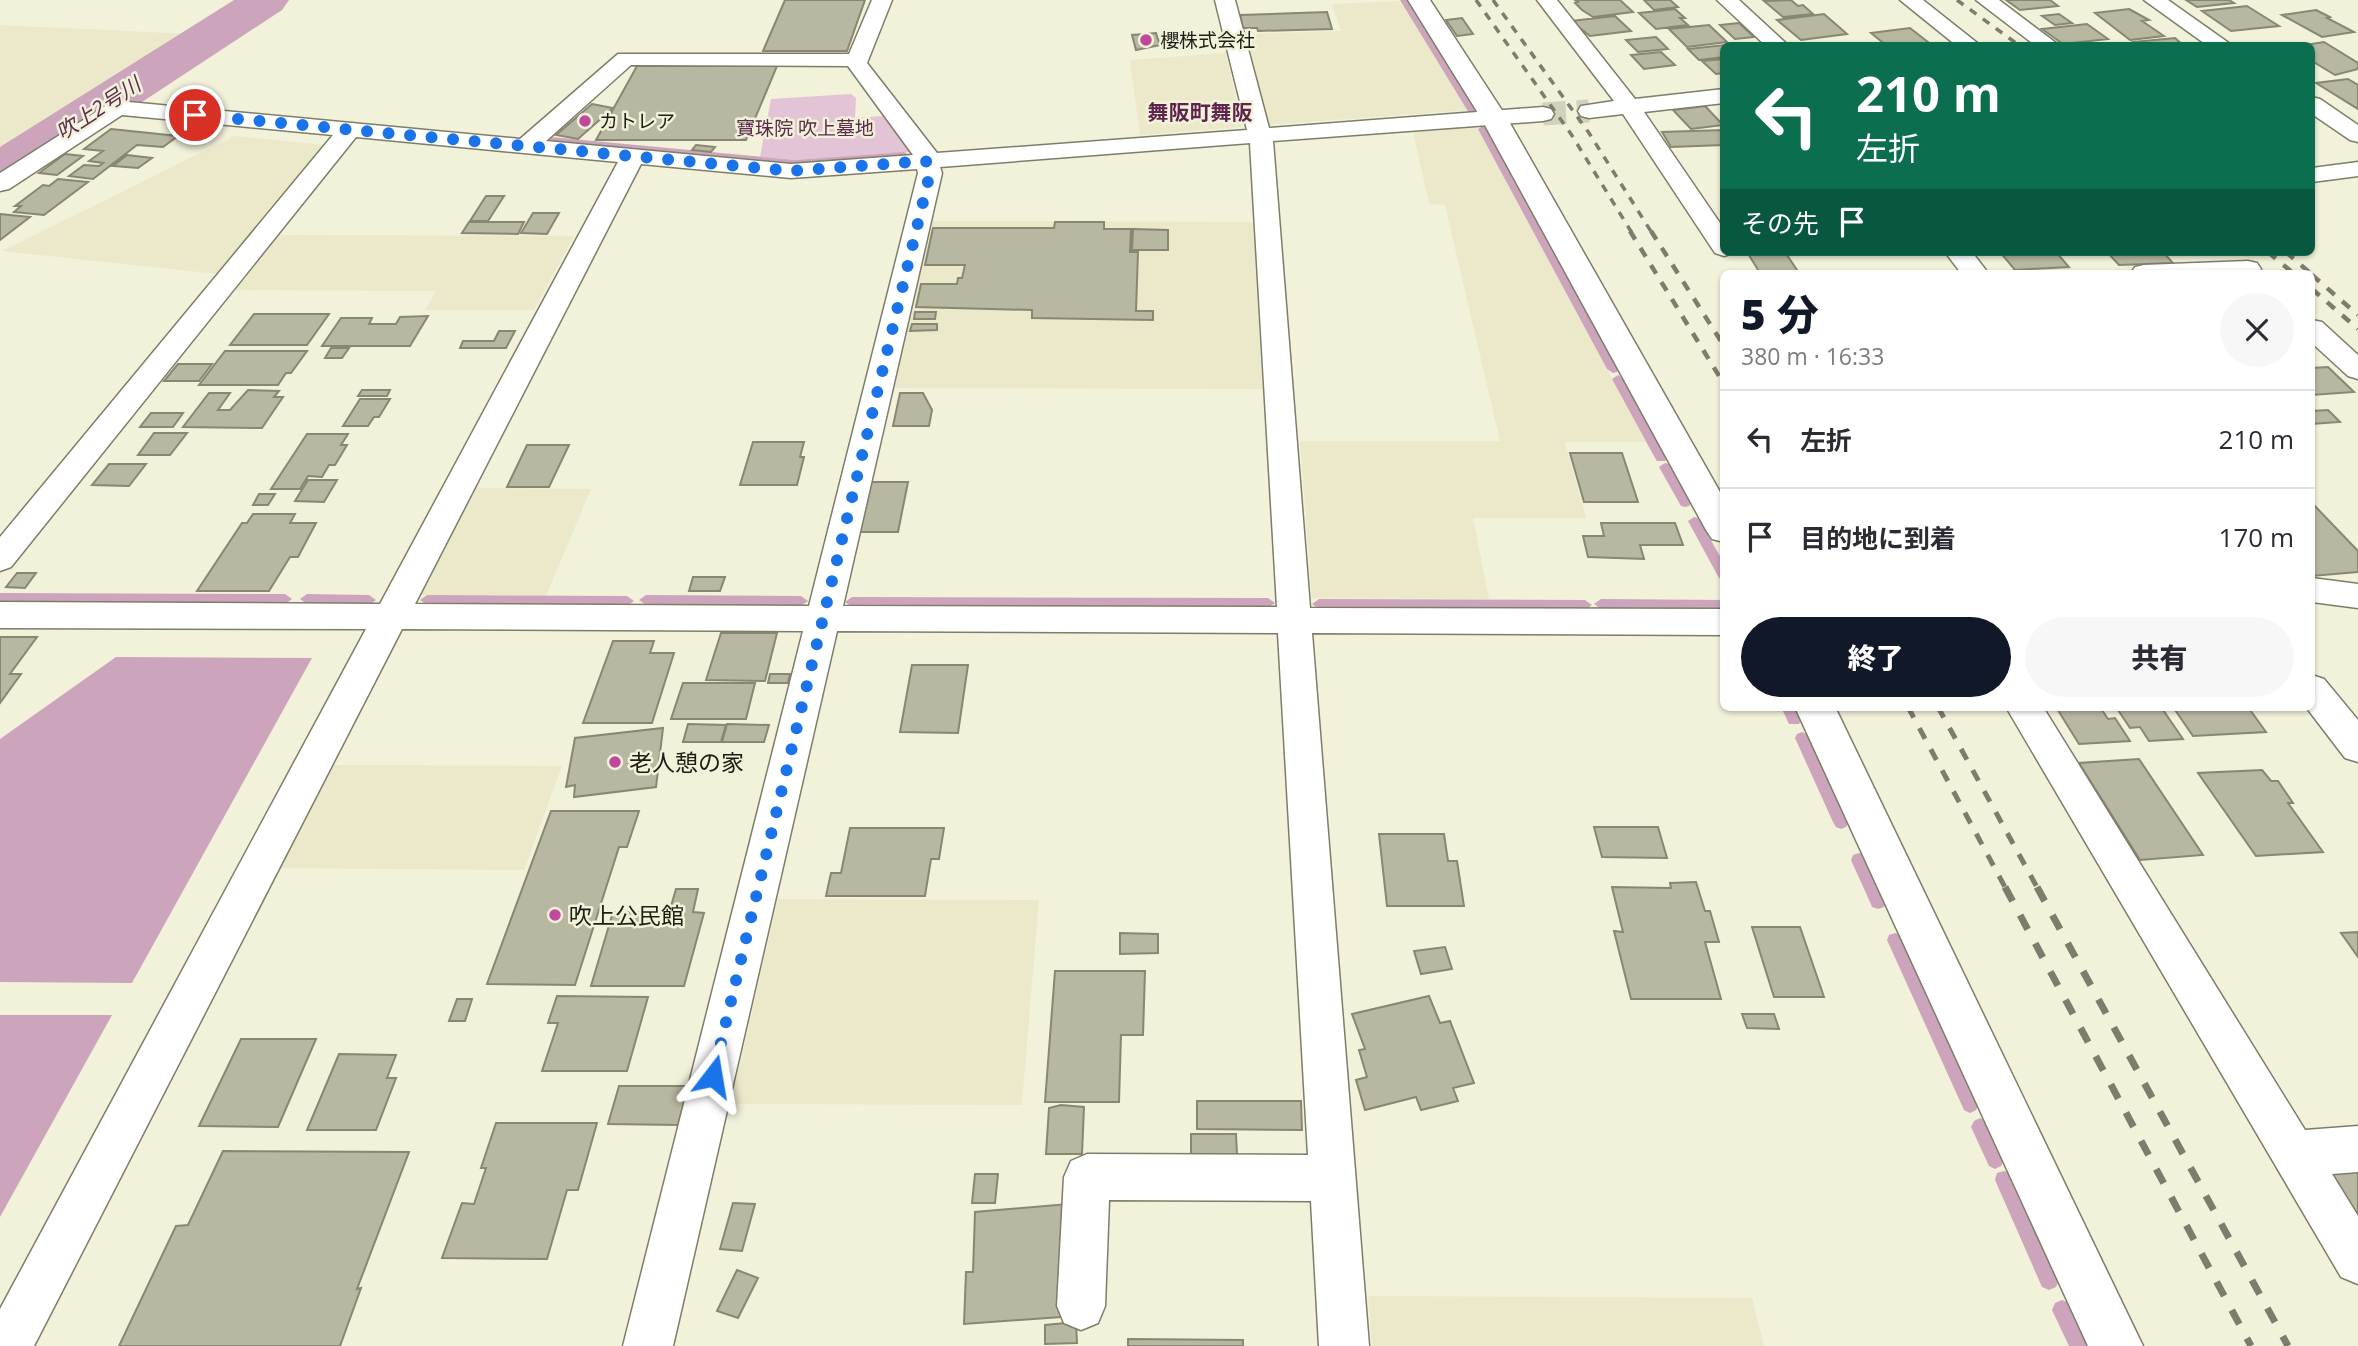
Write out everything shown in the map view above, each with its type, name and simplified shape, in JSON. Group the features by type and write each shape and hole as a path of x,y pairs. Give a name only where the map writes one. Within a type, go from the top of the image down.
{"street":[{"path":"648,1346 930,173 924,150 856,63 882,0"},
{"path":"1225,0 1262,145 1344,1346"},
{"path":"1419,0 1494,118 1720,523"},
{"path":"1547,0 1630,107 1720,242"},
{"path":"1727,0 1774,42"},
{"path":"1910,0 1966,42"},
{"path":"1986,0 2044,42"},
{"path":"2154,0 2217,42"},
{"path":"526,146 626,60 857,60"},
{"path":"1589,111 1720,96"},
{"path":"2315,106 2358,135"},
{"path":"0,184 118,108 791,171 1543,114"},
{"path":"0,559 350,130"},
{"path":"7,1346 633,156"},
{"path":"2315,176 2358,169"},
{"path":"1961,256 1973,270"},
{"path":"2181,270 2243,265"},
{"path":"2315,331 2358,370"},
{"path":"2315,590 2358,596"},
{"path":"0,615 1720,622"},
{"path":"2315,693 2358,747"},
{"path":"1817,711 2116,1346"},
{"path":"2026,711 2358,1260"},
{"path":"2296,1154 2358,1149"},
{"path":"1081,1306 1087,1177 1333,1178"}],"shaded area":[{"path":"1401,1 1468,110 1268,125 1246,34 1341,31 1332,4"},
{"path":"0,25 190,34 0,154"},
{"path":"1226,53 1242,127 1140,135 1130,60"},
{"path":"1477,126 1646,442 1565,442 1586,518 1473,518 1489,599 1312,598 1300,441 1500,441 1445,205 1429,204 1413,131"},
{"path":"235,136 324,145 218,274 2,251"},
{"path":"932,221 1253,222 1262,389 894,388"},
{"path":"274,235 574,236 534,310 425,310 436,291 230,290"},
{"path":"474,488 591,489 546,596 419,595"},
{"path":"116,657 312,658 132,983 0,982 0,739"},
{"path":"333,765 562,766 524,870 280,868"},
{"path":"778,899 1039,900 1022,1105 731,1104"},
{"path":"0,1015 112,1015 0,1217"},
{"path":"1368,1296 1752,1298 1764,1346 1372,1346"}],"green space":[{"path":"244,0 260,0 0,166 0,154"},
{"name":"寶珠院 吹上墓地","path":"851,94 856,98 855,118 883,116 910,152 796,160 760,157 771,99"}],"building":[{"path":"785,0 865,0 847,51 763,51"},
{"path":"1575,0 1620,0 1633,12 1593,17 1582,10"},
{"path":"1644,0 1670,0 1678,7 1654,10"},
{"path":"1791,0 1798,6 1803,5 1813,14 1783,17 1764,1"},
{"path":"2006,0 2050,0 2058,6 2020,10"},
{"path":"2186,0 2229,0 2234,3 2197,7"},
{"path":"2247,6 2279,26 2231,31 2202,11"},
{"path":"1675,9 1688,25 1656,29 1639,13"},
{"path":"2129,9 2149,20 2142,21 2164,36 2130,40 2095,13"},
{"path":"2316,10 2354,32 2322,37 2282,15"},
{"path":"1327,12 1332,29 1258,31 1257,28 1243,28 1240,15"},
{"path":"1824,14 1847,34 1801,40 1777,20"},
{"path":"2059,14 2072,23 2055,25 2042,16"},
{"path":"1615,16 1631,31 1590,36 1571,21"},
{"path":"1462,18 1473,34 1457,36 1446,20"},
{"path":"1739,23 1754,37 1735,39 1720,25"},
{"path":"2087,24 2108,39 2060,42 2042,29"},
{"path":"1709,25 1727,42 1687,47 1669,29"},
{"path":"1910,28 1928,42 1882,42 1871,33"},
{"path":"1156,33 1160,45 1136,50 1132,35"},
{"path":"1656,37 1668,49 1638,52 1626,40"},
{"path":"2175,38 2180,42 2133,42"},
{"path":"2324,42 2358,63 2358,69 2335,75 2315,63 2315,43"},
{"path":"1720,46 1720,57 1699,60 1688,49"},
{"path":"1661,52 1675,65 1644,69 1631,55"},
{"path":"1720,59 1720,74 1716,74 1702,61"},
{"path":"637,66 777,66 746,140 596,140"},
{"path":"2348,79 2358,85 2358,109 2316,83"},
{"path":"592,104 613,108 578,139 556,135"},
{"path":"1705,106 1720,122 1720,125 1691,129 1673,110"},
{"path":"111,129 178,136 163,147 137,145 93,179 69,176 84,165 99,166 103,163 89,161 103,151 84,149"},
{"path":"1720,130 1720,145 1671,147 1662,132"},
{"path":"696,145 715,147 711,152 692,150"},
{"path":"65,154 83,156 57,175 39,173"},
{"path":"127,155 152,158 138,168 113,166"},
{"path":"58,179 88,182 44,215 14,212 21,206 15,206 43,185 49,186"},
{"path":"486,196 504,196 488,221 470,221"},
{"path":"533,213 559,213 547,234 521,233"},
{"path":"0,214 30,217 0,240"},
{"path":"469,222 524,222 518,234 462,233"},
{"path":"1055,222 1104,222 1104,229 1131,229 1130,252 1138,252 1136,311 1153,311 1153,320 1032,318 1032,310 916,307 921,284 957,284 958,278 962,278 965,265 925,265 933,228 1054,228"},
{"path":"1133,229 1168,230 1168,250 1132,250"},
{"path":"1749,256 1788,256 1797,270 1758,270"},
{"path":"2003,256 2059,256 2069,267 2015,270"},
{"path":"2111,256 2167,256 2173,263 2119,265"},
{"path":"915,312 936,312 935,319 914,319"},
{"path":"254,314 329,314 307,345 230,345"},
{"path":"428,316 410,346 322,346 341,318 372,318 369,324 396,324 400,317"},
{"path":"912,324 937,324 937,330 910,331"},
{"path":"499,331 515,331 506,348 460,348 463,341 494,341"},
{"path":"331,348 349,348 342,358 325,358"},
{"path":"225,351 307,351 291,373 286,373 278,385 199,385"},
{"path":"178,364 212,364 199,381 164,381"},
{"path":"2328,367 2354,392 2315,395 2315,368"},
{"path":"248,390 279,391 274,397 283,397 262,428 183,427 209,393 230,393 218,410 230,410"},
{"path":"362,390 390,390 387,396 358,396"},
{"path":"900,393 923,393 932,410 929,426 893,426"},
{"path":"360,399 390,399 379,417 374,417 368,426 343,426"},
{"path":"2328,410 2340,422 2315,424 2315,411"},
{"path":"151,413 183,413 173,427 140,427"},
{"path":"154,433 187,433 170,455 138,455"},
{"path":"307,434 348,434 341,445 347,445 335,465 329,465 322,477 308,476 300,489 271,489"},
{"path":"753,442 804,442 800,457 804,457 797,485 740,485"},
{"path":"527,445 569,445 549,487 507,487"},
{"path":"1570,453 1622,453 1638,502 1584,502"},
{"path":"109,464 146,464 129,486 92,485"},
{"path":"308,480 337,480 324,502 295,501"},
{"path":"870,482 908,482 898,532 859,532"},
{"path":"259,494 275,494 268,505 253,505"},
{"path":"2315,506 2358,551 2358,572 2315,576"},
{"path":"253,514 295,514 290,523 316,523 298,557 290,557 269,591 197,591 242,523 247,523"},
{"path":"1601,523 1675,523 1683,545 1640,545 1644,559 1588,557 1583,536 1604,536"},
{"path":"17,573 36,573 25,588 6,587"},
{"path":"693,577 725,577 720,591 689,591"},
{"path":"721,633 777,633 765,681 706,680"},
{"path":"0,637 37,637 10,674 21,674 0,703"},
{"path":"613,641 654,641 650,653 674,653 652,723 583,723"},
{"path":"912,665 968,665 958,733 900,732"},
{"path":"770,674 790,674 788,683 768,683"},
{"path":"683,683 755,683 746,719 671,719"},
{"path":"2058,711 2103,711 2108,719 2115,718 2130,741 2079,744"},
{"path":"2119,711 2164,711 2183,739 2149,741 2140,727 2130,728"},
{"path":"2176,711 2251,711 2266,732 2193,736"},
{"path":"688,724 726,725 721,742 683,742"},
{"path":"727,724 769,725 764,742 722,742"},
{"name":"老人憩の家","path":"663,728 656,787 574,797 575,785 566,787 575,738"},
{"path":"2139,759 2203,855 2140,860 2079,763"},
{"path":"2262,770 2271,781 2278,781 2293,803 2288,803 2323,852 2256,856 2198,773"},
{"name":"吹上公民館","path":"551,811 639,811 627,847 619,847 575,985 487,984"},
{"path":"1594,827 1658,827 1667,858 1602,857"},
{"path":"850,828 944,828 939,859 931,859 925,896 826,896 831,873 841,873"},
{"path":"1379,834 1444,834 1448,861 1457,861 1464,906 1387,906"},
{"path":"1696,882 1705,911 1710,911 1719,942 1705,942 1721,999 1631,999 1614,931 1623,932 1612,887 1671,888 1670,883"},
{"path":"676,889 698,889 693,912 704,913 684,986 591,986 613,912 669,913"},
{"path":"1752,927 1800,927 1824,997 1774,997"},
{"path":"2358,932 2358,957 2341,933"},
{"path":"1120,933 1158,934 1158,953 1120,954"},
{"path":"1445,947 1452,969 1421,974 1414,951"},
{"path":"1055,971 1145,971 1143,1035 1121,1035 1119,1102 1045,1102"},
{"path":"557,996 648,997 627,1071 542,1071 558,1023 548,1023"},
{"path":"1429,996 1440,1023 1450,1021 1474,1083 1453,1088 1458,1101 1421,1110 1416,1097 1365,1110 1356,1080 1367,1077 1359,1050 1365,1049 1352,1014"},
{"path":"457,999 472,999 465,1021 449,1021"},
{"path":"1742,1014 1774,1014 1779,1029 1747,1028"},
{"path":"241,1039 316,1039 278,1127 199,1126"},
{"path":"339,1054 396,1055 387,1078 396,1078 376,1130 307,1130"},
{"path":"619,1086 688,1086 678,1125 608,1124"},
{"path":"1197,1101 1301,1101 1302,1130 1197,1129"},
{"path":"1061,1105 1084,1107 1082,1154 1046,1154 1049,1108"},
{"path":"496,1123 597,1123 578,1190 567,1190 547,1259 442,1258 462,1203 474,1204 486,1168 481,1168"},
{"path":"1191,1134 1236,1134 1237,1155 1191,1155"},
{"path":"223,1151 409,1152 357,1289 361,1288 340,1346 119,1346 176,1226 188,1225"},
{"path":"2358,1167 2358,1217 2328,1169"},
{"path":"975,1174 998,1174 995,1203 972,1203"},
{"path":"733,1203 755,1204 742,1251 720,1249"},
{"path":"1068,1204 1061,1273 1061,1317 964,1324 966,1272 973,1272 975,1212"},
{"path":"737,1270 758,1278 738,1318 717,1311"},
{"path":"1076,1322 1077,1343 1045,1344 1045,1325"},
{"path":"1128,1339 1243,1340 1243,1346 1128,1346"}],"waterway":[{"name":"吹上2号川","path":"0,171 266,0"},
{"path":"1404,0 1474,113"},
{"path":"1483,129 1613,369"},
{"path":"551,140 795,163 904,155"},
{"path":"1618,379 1661,458"},
{"path":"1665,467 1685,503"},
{"path":"1694,521 1720,568"},
{"path":"0,598 285,599"},
{"path":"307,599 369,600"},
{"path":"427,600 627,601"},
{"path":"646,600 801,601"},
{"path":"852,602 1268,603"},
{"path":"1319,604 1585,605"},
{"path":"1601,604 1720,605"},
{"path":"1790,711 1794,720"},
{"path":"1802,738 1841,822"},
{"path":"1859,860 1878,902"},
{"path":"1895,940 1970,1104"},
{"path":"1980,1127 1995,1160"},
{"path":"2004,1180 2049,1280"},
{"path":"2062,1310 2079,1346"}],"tunnel":[{"path":"1543,114 1589,111"}],"railway":[{"path":"1476,0 1571,134 1632,233"},
{"path":"1493,0 1589,133 1652,233"},
{"path":"1957,0 2015,42"},
{"path":"1630,231 1720,377"},
{"path":"1651,231 1720,340"},
{"path":"2273,256 2289,270"},
{"path":"2291,256 2307,270"},
{"path":"2315,278 2358,315"},
{"path":"2315,292 2358,329"},
{"path":"1910,711 2006,889"},
{"path":"1940,711 2038,889"},
{"path":"2005,887 2251,1346"},
{"path":"2037,887 2288,1346"}],"place":[{"name":"櫻株式会社","path":"1146,40"},
{"name":"カトレア","path":"585,121"},
{"name":"老人憩の家","path":"615,762"},
{"name":"吹上公民館","path":"555,915"}],"district":[{"name":"舞阪町舞阪","path":"1200,112"}],"route":[{"path":"195,115 791,171 926,161 930,173 713,1076"}]}
